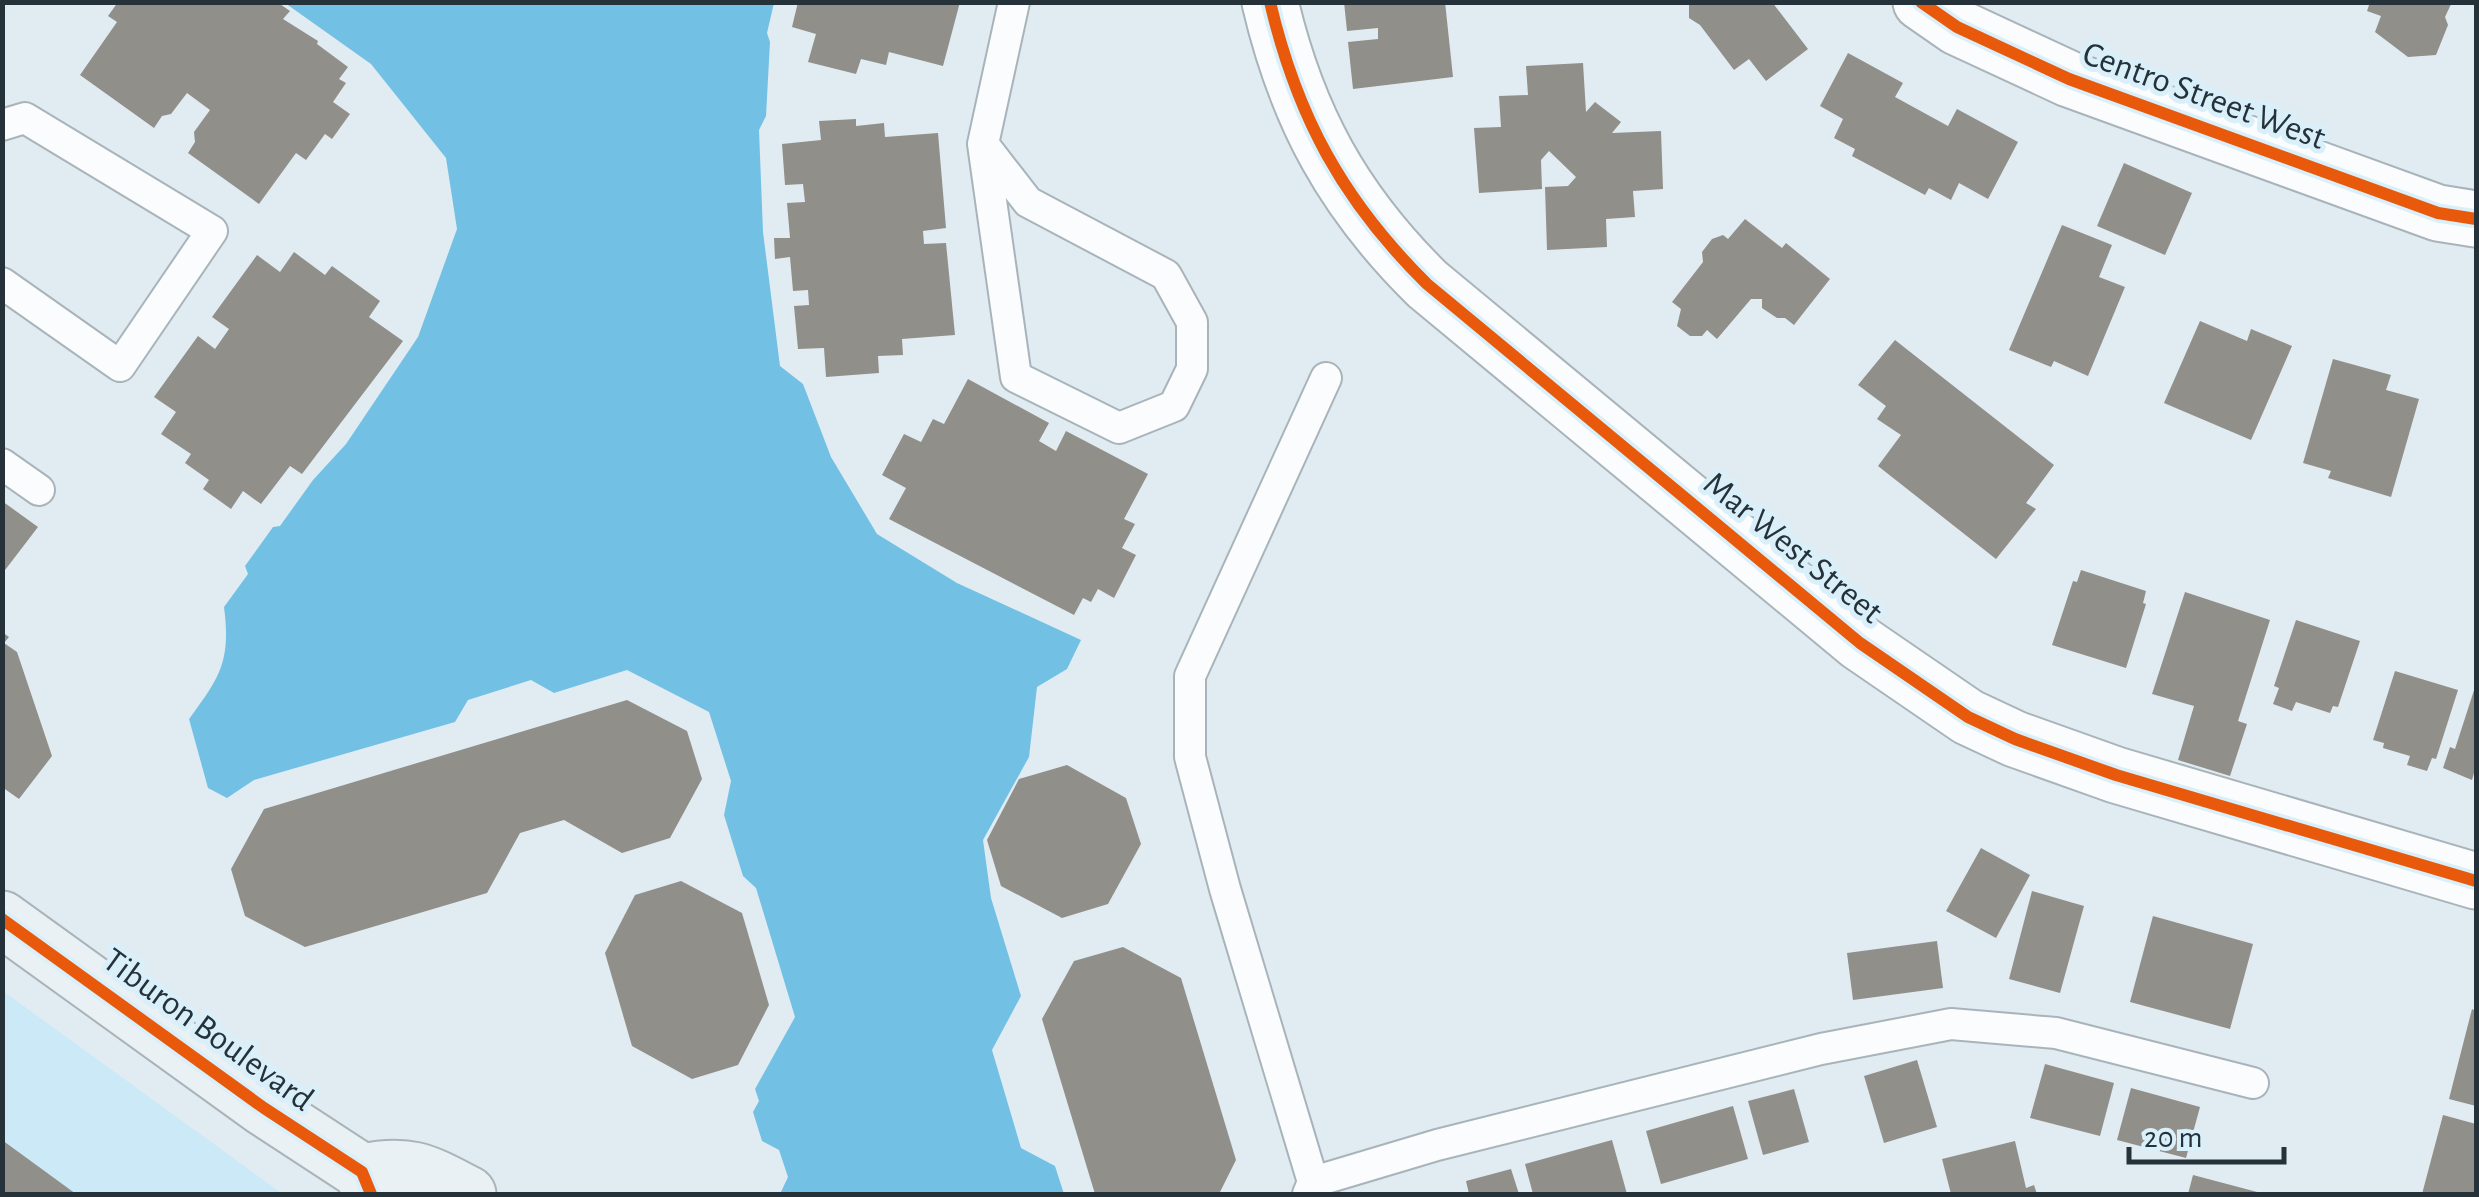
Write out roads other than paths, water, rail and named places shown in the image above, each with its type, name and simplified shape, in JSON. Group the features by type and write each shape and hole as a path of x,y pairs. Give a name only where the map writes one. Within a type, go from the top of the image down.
{"street":[{"name":"Mar West Street","path":"1270,2 1290,72 1325,156 1371,224 1397,254 1518,360 1894,668 1968,717 2064,758 2476,880"},
{"name":"Centro Street West","path":"1921,2 1957,27 2068,79 2438,214 2476,219"},
{"name":"Tiburon Boulevard","path":"2,919 250,1099 360,1187 392,1166 416,1170 468,1194"}],"lane":[{"path":"983,144 1028,202 1166,274 1192,322 1192,369 1174,406 1119,428 1016,377 983,144 1014,2"},
{"path":"2,125 25,118 212,230 120,366 2,283"},
{"path":"1326,378 1190,676 1190,757 1310,1188 1437,1145 1782,1058 1951,1024 2056,1032 2254,1084"},
{"path":"2,464 39,490"}],"water":[{"path":"285,3 774,3 767,33 770,42 766,116 759,130 763,232 780,366 803,384 831,457 877,534 957,583 1081,640 1067,669 1037,687 1029,757 983,840 991,898 1021,996 992,1050 1021,1148 1055,1166 1064,1194 780,1194 788,1177 779,1150 762,1141 753,1112 759,1101 755,1089 795,1017 756,888 743,876 724,815 731,781 709,712 627,670 554,693 531,680 468,700 455,722 254,780 227,798 208,788 189,719 221,668 226,641 224,607 248,574 245,566 273,527 280,526 313,480 346,444 418,337 457,229 446,158 371,64"}]}
